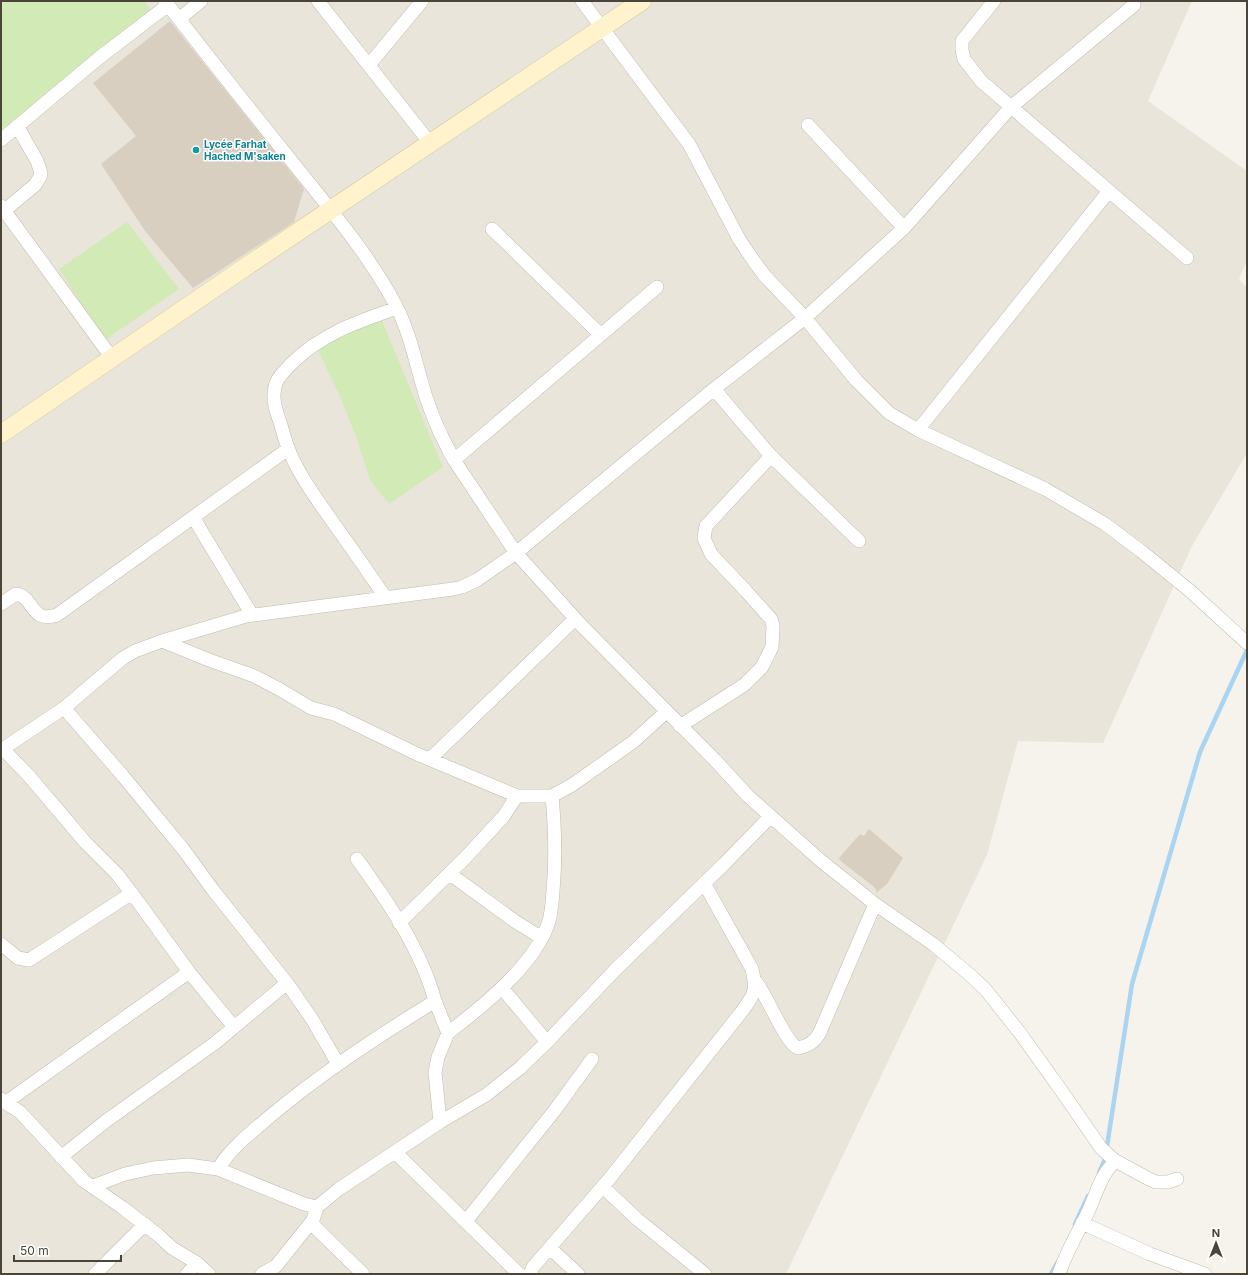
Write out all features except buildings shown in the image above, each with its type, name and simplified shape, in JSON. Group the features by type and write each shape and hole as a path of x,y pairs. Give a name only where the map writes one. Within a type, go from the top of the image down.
{"main road":[{"path":"1,434 330,210 642,1"}],"street":[{"path":"179,19 201,1"},
{"path":"318,1 430,143"},
{"path":"369,65 422,1"},
{"path":"582,1 603,27 689,144 739,239 765,276 805,318 856,380 888,413 918,430 1046,489 1105,524 1189,590 1247,643"},
{"path":"994,1 962,41 964,59 982,81 1011,107 1187,258"},
{"path":"1,140 167,3 360,248 377,273 397,308 432,413 454,460 516,553 575,619 770,817 820,860 875,904 933,944 985,989 1020,1033 1101,1148 1115,1160 1156,1182 1168,1182 1177,1179"},
{"path":"234,1027 189,972 132,893 108,864 80,836 29,776 2,750 64,708 123,658 135,651 162,641 246,616 462,587 477,580 516,553 714,389 805,318 904,228 1011,107 1134,5"},
{"path":"808,125 904,228"},
{"path":"17,126 41,173 35,185 3,208 112,358"},
{"path":"918,430 1109,191"},
{"path":"492,229 601,335"},
{"path":"454,460 657,287"},
{"path":"386,598 301,474 288,449 275,407 274,396 276,383 283,371 297,358 333,333 357,322 397,308"},
{"path":"714,389 771,456 859,541"},
{"path":"1,604 16,594 19,594 23,596 36,613 50,617 57,615 288,449"},
{"path":"680,726 744,685 762,667 772,648 772,619 711,554 704,538 706,526 771,456"},
{"path":"193,517 252,615"},
{"path":"430,759 575,619"},
{"path":"162,641 254,676 311,708 334,714 430,759 517,796 552,796 572,785 633,742 666,712"},
{"path":"64,708 118,770 183,849 213,890 287,983 315,1024 338,1064"},
{"path":"400,923 450,874 503,817 517,796"},
{"path":"440,1122 435,1072 438,1057 448,1033 502,988 531,954 542,938 549,921 555,869 555,828 552,796"},
{"path":"262,1274 276,1266 311,1223 315,1215 316,1208 358,1175 440,1122 486,1095 520,1068 547,1042 615,970 770,817"},
{"path":"357,859 374,882 400,923 422,966 448,1033"},
{"path":"450,874 516,922 542,938"},
{"path":"530,1274 534,1267 602,1187 752,998 755,992 752,969 704,883"},
{"path":"1,944 18,958 29,960 132,893"},
{"path":"754,979 763,990 790,1042 798,1048 816,1040 875,904"},
{"path":"189,972 3,1101 20,1112 84,1182 93,1186 106,1197 145,1224 172,1248 197,1263 209,1274"},
{"path":"61,1157 106,1121 199,1055 287,983"},
{"path":"502,988 547,1042"},
{"path":"218,1169 232,1150 287,1102 338,1064 435,1001"},
{"path":"466,1221 554,1110 592,1059"},
{"path":"395,1152 519,1274"},
{"path":"1058,1274 1103,1178 1115,1160"},
{"path":"93,1186 125,1174 153,1168 188,1165 218,1169 316,1208"},
{"path":"602,1187 637,1219 705,1274"},
{"path":"311,1223 363,1274"},
{"path":"1082,1223 1150,1254 1205,1274"},
{"path":"95,1274 145,1224"},
{"path":"550,1248 578,1274"},
{"path":"187,1274 197,1263"}],"shaded area":[{"path":"1,1 1192,1 1148,101 1247,171 1247,260 1239,279 1247,288 1247,453 1192,546 1103,743 1018,741 987,855 786,1274 1,1274"}],"green space":[{"path":"1,1 144,1 152,11 1,136"},
{"path":"127,222 179,289 105,340 59,269"},
{"path":"382,321 443,467 389,504 370,480 357,439 341,399 318,350 353,329"}],"waterway":[{"path":"1099,1173 1105,1159 1132,984 1200,752 1247,650"},
{"path":"1075,1224 1088,1196"},
{"path":"1051,1274 1057,1263"}],"place":[{"name":"Lycée Farhat Hached M'saken","path":"196,150"}]}
